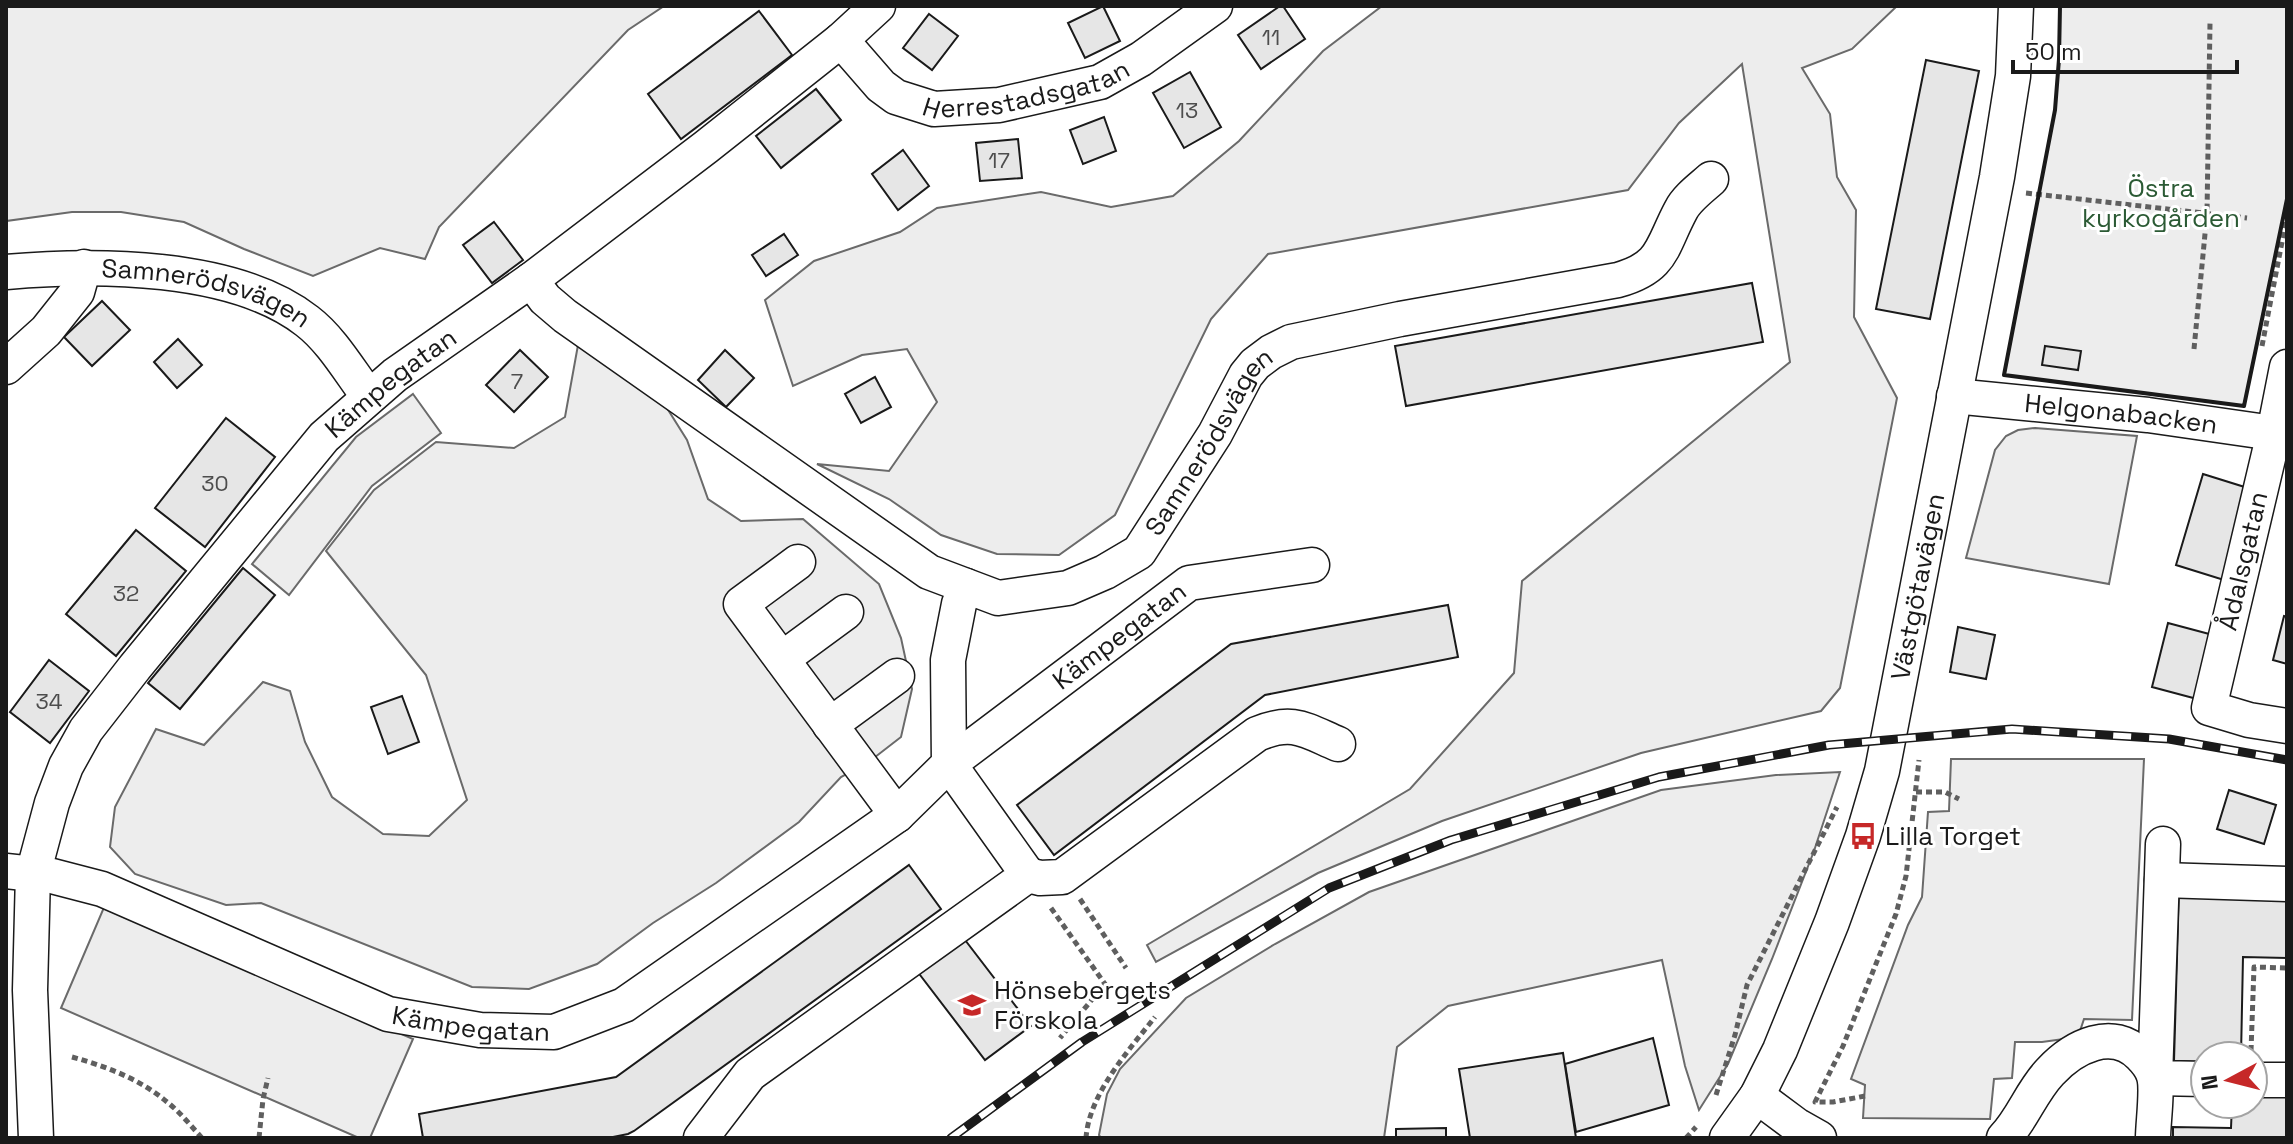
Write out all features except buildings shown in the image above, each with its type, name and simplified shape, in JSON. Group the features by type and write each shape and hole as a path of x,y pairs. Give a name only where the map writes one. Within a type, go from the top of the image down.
{"street":[{"name":"Kämpegatan","path":"36,1138 30,990 20,872 66,766 86,730 324,437 395,375 531,280 706,147 841,40 878,6"},
{"name":"Herrestadsgatan","path":"841,40 881,86 896,97 934,109 999,105 1100,82 1141,59 1215,6"},
{"name":"Västgötavägen","path":"1713,1131 1757,1096 1780,1050 1832,922 1882,771 2002,147 2013,76 2016,6"},
{"name":"Samnerödsvägen","path":"531,280 545,299 591,335 929,572 998,598 1068,588 1105,572 1139,552 1215,434 1246,375 1271,352 1291,342 1385,322 1638,275 1655,261 1666,246 1682,207 1711,179"},
{"name":"Samnerödsvägen","path":"6,272 84,267 163,271 242,289 276,303 307,321 325,338 369,397"},
{"path":"6,367 46,331 77,292 84,267"},
{"name":"Ådalsgatan","path":"2274,360 2280,434 2209,708 2249,720 2287,726"},
{"name":"Helgonabacken","path":"1954,396 2148,415 2280,434"},
{"path":"798,562 741,604 897,815"},
{"name":"Kämpegatan","path":"20,872 102,889 388,1014 480,1030 554,1032 624,1005 897,815 949,764 1189,583 1312,565"},
{"path":"966,586 959,604 948,660 949,764 1028,875 1062,877 1257,734 1293,725 1338,744"},
{"path":"782,659 846,612"},
{"path":"830,725 897,676"},
{"path":"2153,1138 2163,844"},
{"path":"701,1138 750,1074 1028,875"},
{"path":"2162,880 2287,884"},
{"path":"2004,1138 2016,1125 2048,1073 2062,1060 2090,1044 2121,1042 2135,1049 2155,1078"},
{"path":"2155,1078 2189,1079"},
{"path":"1757,1096 1819,1138"}],"path":[{"path":"2194,349 2207,213 2210,23"},
{"path":"2020,193 2247,218"},
{"path":"2274,360 2287,216"},
{"path":"1916,792 1945,792 1959,799"},
{"path":"1713,1103 1747,985 1841,798"},
{"path":"1028,875 1105,984 1060,1038"},
{"path":"1075,891 1126,968"},
{"path":"2252,1040 2254,967 2287,968"},
{"path":"1086,1138 1087,1123 1111,1075 1155,1017"},
{"path":"72,1057 122,1074 143,1085 168,1102 202,1138"},
{"path":"259,1138 268,1078"},
{"path":"1815,1102 1865,1096"},
{"path":"1686,1138 1713,1131"}],"shaded area":[{"path":"6,6 664,6 628,30 439,227 425,259 380,248 313,276 184,222 121,212 72,212 6,221"},
{"path":"1382,6 1897,6 1852,49 1802,68 1830,114 1837,177 1856,210 1854,317 1897,398 1840,688 1821,711 1641,753 1442,821 1318,873 1156,962 1147,945 1410,789 1514,673 1522,581 1790,362 1742,64 1679,123 1628,190 1268,254 1211,319 1115,515 1059,555 997,554 941,535 889,499 817,464 889,471 937,402 907,349 862,355 793,386 765,300 814,261 900,232 937,208 1041,192 1111,207 1173,196 1239,141 1323,51"},
{"name":"Östra kyrkogården","path":"2060,6 2287,6 2287,199 2244,406 2004,375 2055,110"},
{"path":"578,345 665,405 687,440 708,499 741,521 803,519 879,584 901,638 912,689 901,737 870,761 841,777 799,822 597,964 529,989 472,987 261,903 226,905 135,874 110,847 115,807 156,729 204,745 263,682 290,691 305,742 332,797 383,834 429,836 467,800 426,675 326,551 374,490 436,442 514,448 565,417"},
{"path":"413,394 441,433 372,486 289,595 252,564 356,437"},
{"path":"2035,428 2137,436 2109,584 1966,558 1995,450 2006,436 2018,430"},
{"path":"1951,759 2144,759 2132,1020 2084,1019 2078,1037 2015,1042 2012,1078 1994,1079 1990,1119 1863,1118 1865,1085 1851,1079 1908,925 1922,897 1928,812 1949,811"},
{"path":"1840,772 1814,851 1772,959 1728,1064 1699,1110 1685,1066 1662,960 1448,1006 1397,1047 1384,1138 1101,1138 1099,1135 1107,1094 1120,1069 1186,998 1369,892 1661,790 1776,775"},
{"path":"105,905 413,1039 370,1138 359,1138 61,1008"}],"railway":[{"path":"951,1138 1082,1042 1329,888 1451,840 1659,777 1829,745 2012,729 2169,739 2287,760"}],"wall":[{"path":"2060,6 2055,110 2004,375 2244,406 2287,199"}],"place":[{"name":"Lilla Torget","path":"1863,836"},
{"name":"Hönsebergets Förskola","path":"972,1005"}]}
